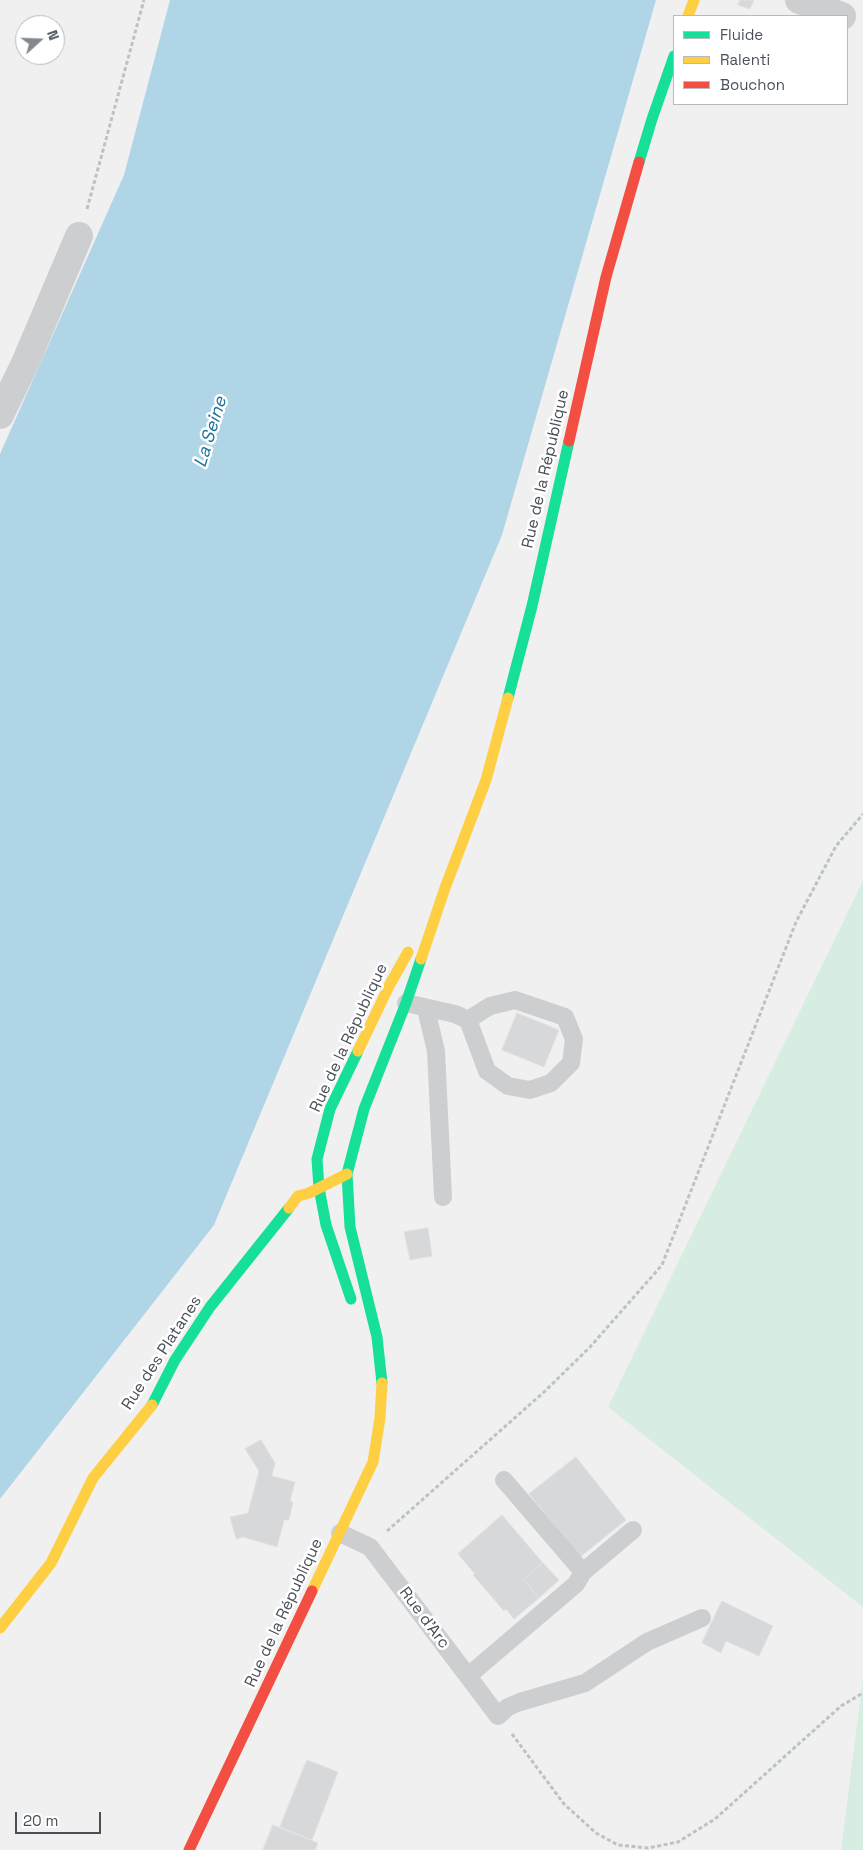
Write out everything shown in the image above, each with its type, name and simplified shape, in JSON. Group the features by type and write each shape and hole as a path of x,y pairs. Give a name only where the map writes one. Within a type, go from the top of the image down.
{"main road":[{"path":"688,15 694,0"},
{"name":"Rue de la République","path":"190,1850 373,1462 380,1418 382,1382 377,1337 350,1227 347,1174 364,1109 406,1003 445,888 486,780 532,606 606,277 652,119 673,59"},
{"name":"Rue de la République","path":"354,1307 326,1225 319,1188 317,1159 330,1109 389,986 445,888"},
{"name":"Rue des Platanes","path":"0,1628 51,1563 93,1478 150,1406 175,1360 210,1307 298,1196 347,1174"},
{"name":"Rue de la République","path":"365,1335 382,1382"}],"street":[{"path":"800,0 839,15"},
{"path":"848,18 863,24"},
{"path":"0,415 26,361 79,236"}],"lane":[{"path":"406,1003 455,1014 468,1020 487,1071 508,1086 530,1090 551,1083 571,1063 574,1039 565,1017 515,1000 490,1006 468,1020"},
{"path":"426,1008 436,1052 442,1197"},
{"path":"504,1480 583,1572"},
{"path":"468,1676 576,1584 583,1572 632,1530"},
{"name":"Rue d’Arc","path":"340,1533 370,1547 498,1716"},
{"path":"498,1716 508,1707 520,1702 585,1682 647,1642 702,1618"}],"path":[{"path":"79,236 144,0"},
{"path":"404,1517 544,1392 590,1347 662,1265 796,922 836,846 863,814"},
{"path":"498,1716 564,1804 596,1833 618,1845 648,1848 678,1842 715,1819 841,1706 863,1693"}],"green space":[{"path":"863,881 863,1607 608,1407"},
{"path":"863,1679 863,1850 841,1850"}],"water":[{"name":"La Seine","path":"170,0 656,0 502,535 214,1225 0,1499 0,454 124,175"}],"building":[{"path":"740,0 754,0 750,9 738,5"},
{"path":"517,1013 559,1030 544,1067 502,1050"},
{"path":"428,1228 432,1256 410,1260 404,1232"},
{"path":"261,1440 275,1463 272,1476 295,1482 290,1501 293,1502 289,1520 284,1520 277,1547 243,1537 236,1539 230,1517 248,1513 259,1471 245,1449"},
{"path":"576,1457 626,1520 580,1557 529,1494"},
{"path":"502,1515 543,1563 524,1580 539,1598 514,1619 506,1609 504,1611 473,1575 475,1574 458,1554"},
{"path":"543,1563 559,1580 539,1598 524,1580"},
{"path":"722,1601 773,1626 759,1656 726,1641 721,1653 702,1643"},
{"path":"307,1760 338,1772 312,1840 280,1827"},
{"path":"273,1825 318,1843 315,1850 263,1850"}],"traffic: fast":[{"path":"639,162 673,59"},
{"path":"508,698 532,606 569,441"},
{"path":"382,1383 377,1337 350,1227 347,1174 364,1109 406,1003 421,959"},
{"path":"351,1299 326,1225 319,1188 317,1159 330,1109 358,1051"},
{"path":"152,1405 175,1360 210,1307 289,1208"}],"traffic: slow":[{"path":"688,15 694,0"},
{"path":"421,959 445,888 486,780 508,698"},
{"path":"358,1051 389,986 408,952"},
{"path":"289,1208 298,1196 309,1193 347,1174"},
{"path":"312,1591 373,1462 380,1418 382,1383"},
{"path":"0,1628 51,1563 93,1478 152,1405"}],"traffic: jam":[{"path":"569,441 606,277 639,162"},
{"path":"189,1850 312,1591"}]}
